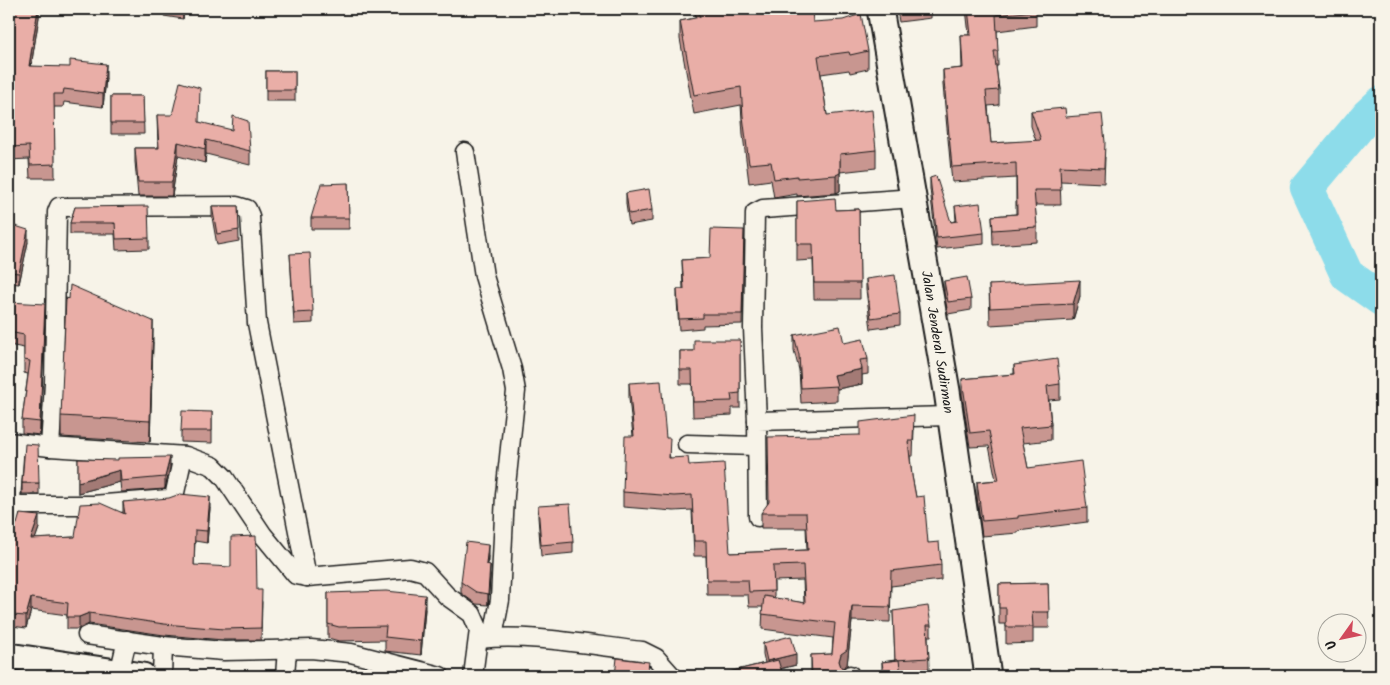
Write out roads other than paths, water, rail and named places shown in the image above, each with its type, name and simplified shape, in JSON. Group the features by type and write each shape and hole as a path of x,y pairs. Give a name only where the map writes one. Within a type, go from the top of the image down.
{"main road":[{"name":"Jalan Jenderal Sudirman","path":"880,9 950,416 988,676"},
{"path":"9,656 143,660"}],"street":[{"path":"465,152 484,276 512,369 516,391 505,495 500,600 473,676"},
{"path":"758,517 757,421 753,328 755,213 763,209 914,198"},
{"path":"50,447 54,383 57,212 60,206 237,206 247,209 250,216 257,323 307,577"},
{"path":"757,421 950,416"},
{"path":"183,456 174,497 10,514 12,442 50,447 183,456 213,466 224,477 263,535 296,574 307,577 392,568 410,568 425,572 447,596 472,614 485,638 642,651 656,658 672,676"},
{"path":"687,444 756,446"},
{"path":"87,635 143,660 224,650 286,663 351,653 440,676"}],"waterway":[{"path":"1381,103 1368,115 1307,188 1347,275 1381,299"}]}
